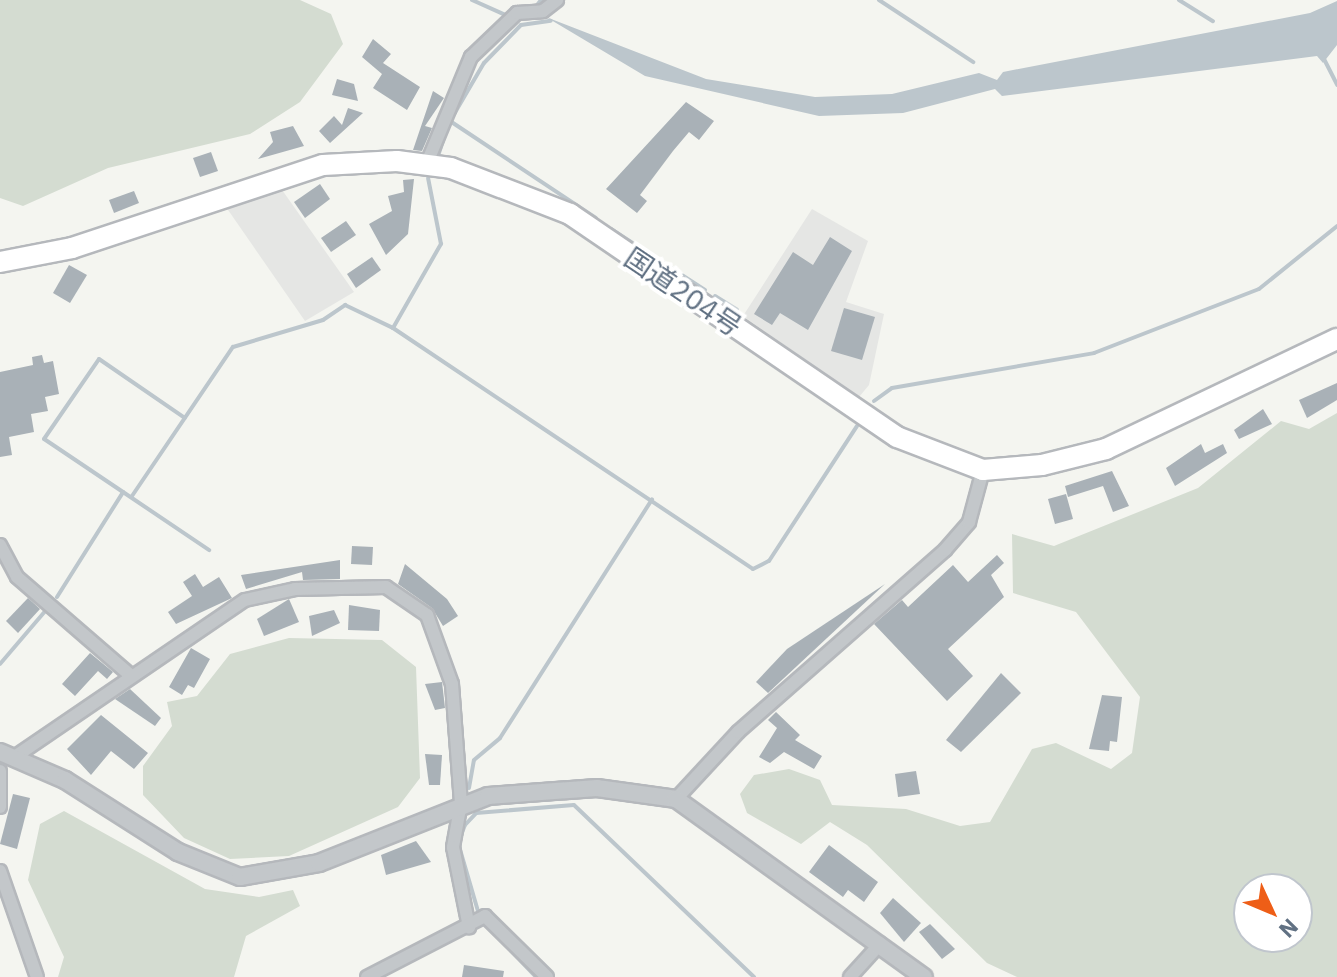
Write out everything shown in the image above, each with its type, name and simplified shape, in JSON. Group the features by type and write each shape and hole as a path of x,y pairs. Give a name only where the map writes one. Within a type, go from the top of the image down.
{"highway":[{"name":"国道204号","path":"0,262 72,248 283,174 362,161 427,163 510,185 560,209 897,437 983,470 1042,465 1106,449 1337,339"}],"street":[{"path":"427,163 471,57 533,10 557,0"},
{"path":"676,799 738,732 945,550 969,522 983,470"},
{"path":"0,545 17,577 129,674"},
{"path":"547,977 477,922 453,847 461,803 457,726 438,634 427,615 386,587 295,589 245,600 8,754 178,852 240,877 319,863 461,803 597,788 676,799 924,977"},
{"path":"0,771 0,807"},
{"path":"0,871 37,977"},
{"path":"367,977 477,922"},
{"path":"850,977 880,944"}],"shaded area":[{"path":"0,0 300,0 331,14 343,44 300,102 250,134 108,168 23,206 0,198"},
{"path":"1337,1 1337,45 1323,63 1317,56 1002,96 995,89 903,113 819,116 645,76 546,17 706,79 815,97 892,94 979,73 997,80 1003,72 1310,13"},
{"path":"280,187 354,292 305,321 226,207"},
{"path":"812,209 868,241 846,302 884,314 869,385 859,397 743,316"},
{"path":"1337,413 1337,977 1017,977 987,963 867,845 830,822 801,844 747,813 740,794 754,775 789,769 820,780 832,805 906,809 960,826 990,822 1032,749 1056,743 1111,769 1132,753 1140,697 1076,612 1013,593 1012,534 1054,546 1198,488 1281,421 1309,429"},
{"path":"289,638 382,640 416,667 420,778 398,807 289,856 230,859 184,838 143,795 143,766 172,726 167,702 197,696 230,654"},
{"path":"64,811 205,889 259,897 293,890 300,906 246,936 234,977 58,977 64,957 28,880 40,824"}],"building":[{"path":"373,39 391,54 383,63 420,87 407,110 373,88 382,74 362,57"},
{"path":"337,79 354,84 358,101 332,95"},
{"path":"433,91 444,98 425,126 432,128 422,151 413,150"},
{"path":"686,102 714,121 699,140 689,132 673,151 640,195 647,201 637,213 606,189"},
{"path":"348,108 363,113 330,143 319,131 334,116 342,125"},
{"path":"293,126 304,146 258,159 273,142 270,132"},
{"path":"211,152 218,171 200,177 193,158"},
{"path":"414,179 408,234 386,255 369,224 392,211 388,196 404,192 403,180"},
{"path":"320,184 330,199 305,218 294,202"},
{"path":"134,191 139,203 114,213 109,200"},
{"path":"346,221 356,235 331,252 321,238"},
{"path":"830,237 852,251 808,330 780,313 772,325 754,314 793,252 813,265"},
{"path":"372,257 381,270 356,288 347,274"},
{"path":"69,265 87,275 70,303 53,293"},
{"path":"844,308 875,317 862,360 831,351"},
{"path":"42,355 44,363 53,361 59,394 45,397 48,411 31,414 34,432 9,437 12,455 0,457 0,372 33,365 32,357"},
{"path":"1337,383 1337,400 1307,418 1299,400"},
{"path":"1263,409 1272,424 1239,439 1234,430"},
{"path":"1201,444 1205,453 1223,444 1227,453 1175,486 1166,468"},
{"path":"1112,471 1129,506 1113,512 1103,486 1068,497 1065,486"},
{"path":"1066,494 1073,519 1055,524 1048,499"},
{"path":"352,546 373,547 372,565 351,564"},
{"path":"997,555 1004,563 991,575 1004,597 948,649 973,676 947,701 874,624 902,600 908,607 953,565 968,582"},
{"path":"340,560 340,579 303,580 302,572 246,589 241,575"},
{"path":"405,564 447,599 458,616 443,626 432,608 398,584"},
{"path":"195,574 203,587 219,577 232,598 176,624 168,612 192,596 183,582"},
{"path":"885,584 768,693 756,682 787,649"},
{"path":"28,598 40,609 18,633 6,621"},
{"path":"289,599 299,622 264,636 257,619"},
{"path":"349,605 380,610 379,631 348,630"},
{"path":"334,610 340,623 312,636 309,616"},
{"path":"191,648 210,659 194,688 188,685 182,695 169,687"},
{"path":"90,653 113,672 107,679 98,671 75,696 62,684"},
{"path":"1001,673 1021,693 961,752 946,740"},
{"path":"442,682 445,708 435,710 425,684"},
{"path":"130,689 161,718 155,726 115,699"},
{"path":"1102,695 1122,697 1117,742 1110,741 1109,751 1089,749"},
{"path":"776,712 800,735 795,740 822,756 814,769 784,752 770,763 759,757 777,728 768,720"},
{"path":"101,715 148,753 134,769 111,751 91,775 67,749"},
{"path":"425,754 442,755 440,785 429,785"},
{"path":"916,771 920,794 898,797 895,774"},
{"path":"13,794 30,798 17,849 0,844"},
{"path":"416,841 431,862 386,875 381,855"},
{"path":"829,845 878,882 864,902 848,890 843,897 809,872"},
{"path":"893,898 921,923 904,942 880,913"},
{"path":"930,924 955,949 942,959 919,932"},
{"path":"464,965 504,971 503,977 462,977"}],"waterway":[{"path":"472,0 506,15"},
{"path":"533,10 541,0"},
{"path":"879,0 973,62"},
{"path":"1179,0 1213,21"},
{"path":"453,116 484,63 521,25 551,21"},
{"path":"1324,59 1337,85"},
{"path":"450,121 596,218"},
{"path":"439,153 446,132"},
{"path":"393,328 441,244 428,178"},
{"path":"874,401 892,388 1094,353 1259,289 1337,226"},
{"path":"611,229 705,290"},
{"path":"715,296 737,310"},
{"path":"132,496 233,347 323,320 345,305 393,328 753,569 769,561 857,426"},
{"path":"123,492 44,439 99,359 185,418"},
{"path":"57,597 123,492 209,550"},
{"path":"469,788 474,760 500,738 652,499"},
{"path":"0,664 47,609"},
{"path":"480,918 458,843 465,825 476,813 574,805 754,977"},
{"path":"497,936 536,977"}]}
